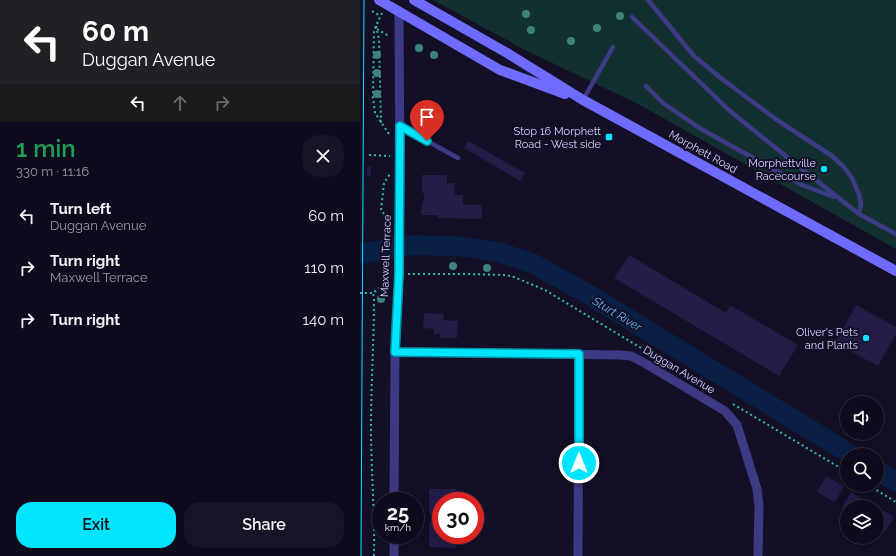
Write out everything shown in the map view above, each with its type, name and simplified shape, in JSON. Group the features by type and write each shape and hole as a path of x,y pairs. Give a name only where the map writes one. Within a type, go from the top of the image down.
{"main road":[{"name":"Morphett Road","path":"379,0 500,70 583,100"},
{"name":"Morphett Road","path":"414,0 507,53 583,100 896,271"}],"street":[{"name":"Maxwell Terrace","path":"394,492 395,352 399,262 395,229 400,126 399,11"},
{"name":"Duggan Avenue","path":"395,352 631,356 725,411 737,425 757,489 759,506 758,556"},
{"path":"578,556 579,354"},
{"path":"394,544 394,556"}],"lane":[{"path":"648,0 694,56 777,120 832,156 844,167 852,178 859,194 859,214"},
{"path":"632,17 730,111 859,214 896,234"},
{"path":"583,100 613,47"},
{"path":"646,86 663,103 701,129 802,185 839,198"},
{"path":"400,126 458,158"}],"path":[{"path":"372,11 380,16"},
{"path":"381,124 378,39 376,24 374,30 373,96 375,112 381,124 390,137"},
{"path":"377,29 389,36"},
{"path":"390,149 390,161"},
{"path":"369,155 391,156"},
{"path":"390,170 390,174 384,183 381,210 395,229"},
{"path":"360,293 373,293 385,283 390,274"},
{"path":"373,293 374,339 371,427 374,556"},
{"path":"880,492 896,502"}],"green space":[{"name":"Morphettville Racecourse","path":"433,0 896,0 896,249 638,104 525,50"}],"building":[{"path":"468,141 525,173 520,181 464,148"},
{"path":"367,166 371,166 371,175 367,176"},
{"path":"422,175 447,175 447,183 455,183 454,195 463,195 463,205 482,205 482,219 438,218 438,215 421,215 422,201 424,201 424,193 422,193"},
{"path":"629,255 726,313 730,305 798,345 779,376 614,278"},
{"name":"Oliver's Pets and Plants","path":"856,305 896,327 896,334 878,366 835,343"},
{"path":"424,313 444,314 443,320 458,321 457,338 440,338 440,334 434,334 434,329 423,328"},
{"path":"826,476 840,484 841,492 835,502 817,492"},
{"path":"429,489 456,489 456,492 432,492 432,514 429,514"},
{"path":"851,492 865,500 846,500"},
{"path":"884,511 894,517 884,532"},
{"path":"429,522 432,522 432,544 456,544 456,548 429,547"}],"waterway":[{"name":"Sturt River","path":"360,254 413,245 449,246 466,247 501,253 534,264 586,293 841,448"},
{"name":"Sturt River","path":"884,474 896,482"}],"tram line":[{"path":"361,556 364,0"}],"place":[{"name":"Stop 16 Morphett Road - West side","path":"609,137"},
{"name":"Morphettville Racecourse","path":"824,169"},
{"name":"Oliver's Pets and Plants","path":"866,338"}],"route":[{"path":"427,141 400,126 399,274 395,352 579,354 579,463"}]}
